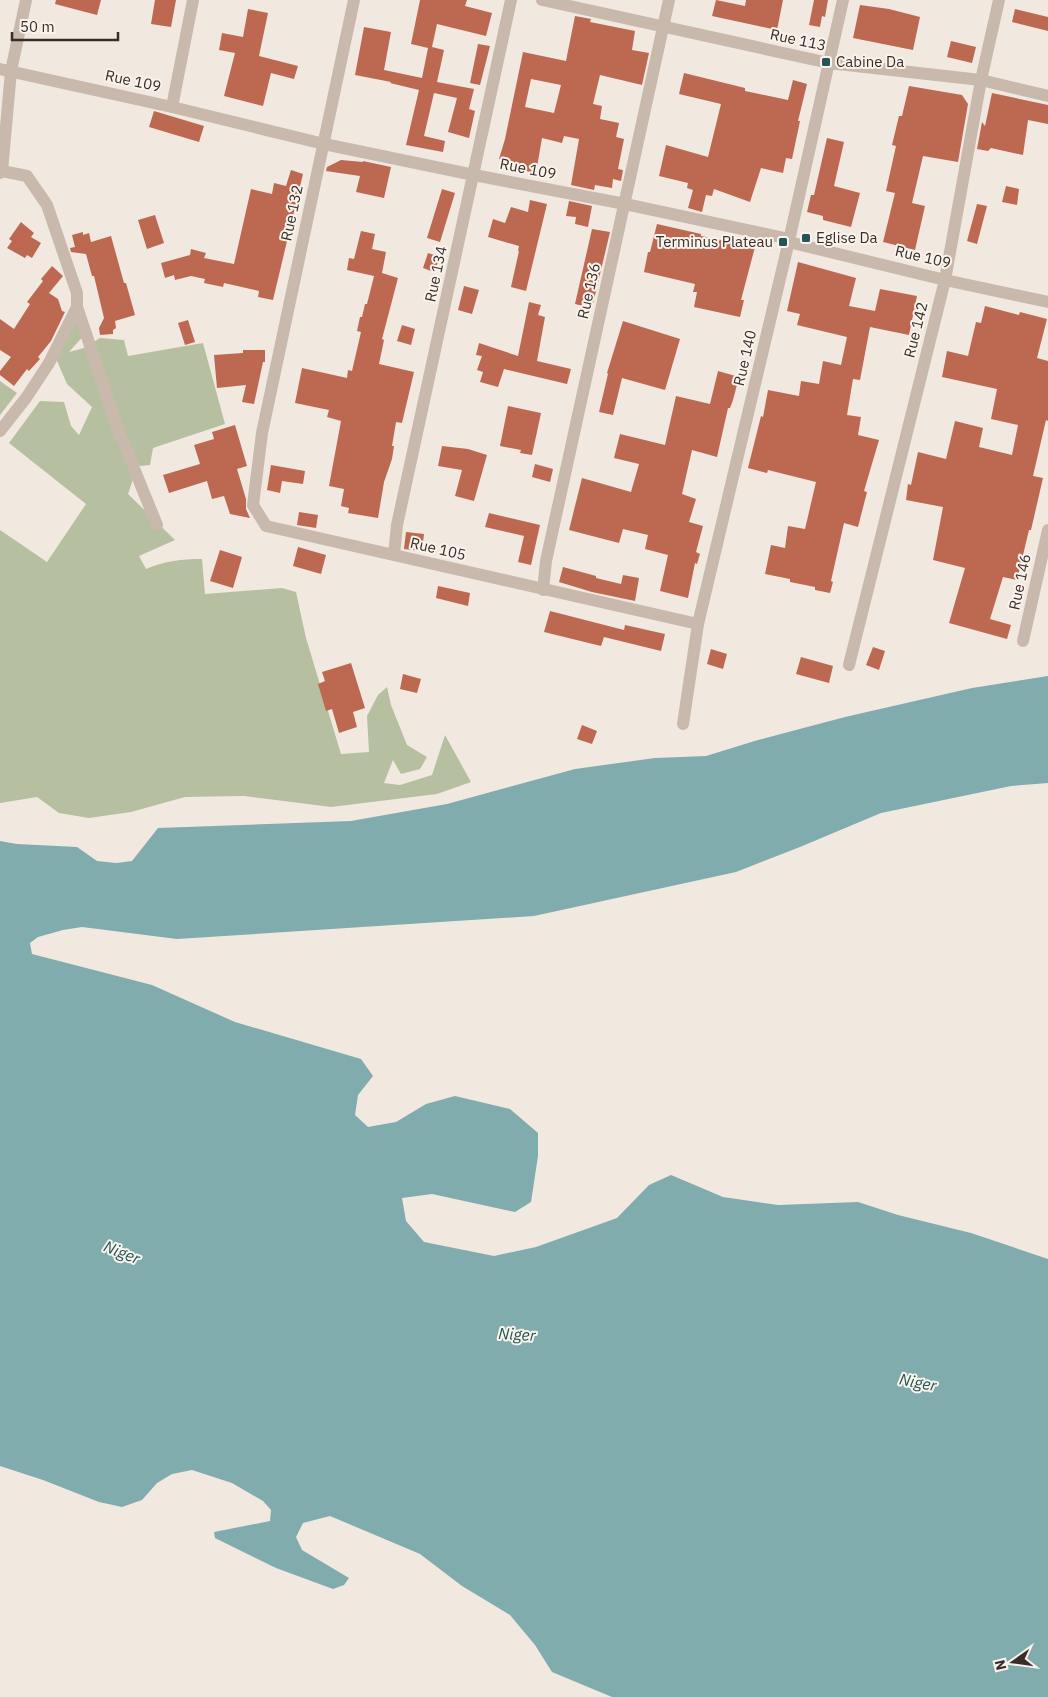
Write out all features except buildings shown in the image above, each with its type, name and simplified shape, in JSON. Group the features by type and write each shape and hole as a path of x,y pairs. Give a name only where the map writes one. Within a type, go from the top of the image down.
{"street":[{"path":"26,0 6,70 1,172 26,176 47,204 78,293 78,307 118,428 157,524"},
{"path":"172,107 193,0"},
{"name":"Rue 132","path":"262,433 354,0"},
{"name":"Rue 134","path":"394,555 397,525 511,0"},
{"name":"Rue 113","path":"542,0 829,63 981,80 1048,96"},
{"name":"Rue 136","path":"543,590 546,561 669,0"},
{"name":"Rue 140","path":"683,724 698,624 843,0"},
{"name":"Rue 142","path":"849,666 945,280 981,80 998,0"},
{"name":"Rue 109","path":"6,70 172,107 324,144 789,239 793,243 945,280 1048,302"},
{"path":"0,431 26,398 49,364 78,307"},
{"name":"Rue 105","path":"262,433 253,505 266,526 698,624"},
{"name":"Rue 146","path":"1023,641 1048,530"}],"green space":[{"path":"83,307 85,334 69,352 84,348 100,338 124,340 128,356 203,343 225,424 153,448 150,465 140,466 138,464 128,494 175,540 139,556 146,569 174,561 202,559 205,594 282,588 296,592 306,638 341,754 369,752 367,716 378,695 387,687 391,705 407,745 427,757 420,769 401,774 393,760 384,783 400,785 432,775 445,735 471,782 437,794 331,807 244,796 185,797 131,812 89,818 59,813 37,797 0,803 0,530 47,562 86,504 9,443 40,401 64,402 71,426 79,435 92,407 67,384 51,347"},
{"path":"0,381 17,393 0,415"}],"water":[{"name":"Niger","path":"1048,676 1048,783 1011,786 881,813 736,872 534,916 177,939 82,927 38,937 30,943 32,954 152,985 235,1022 361,1059 373,1076 358,1095 355,1115 368,1127 396,1122 426,1104 455,1096 510,1109 538,1133 538,1156 531,1202 515,1212 432,1194 402,1198 406,1221 424,1242 494,1256 536,1247 617,1218 649,1185 671,1175 723,1197 778,1205 858,1202 898,1215 971,1233 1048,1259 1048,1697 612,1697 552,1672 535,1645 510,1615 462,1586 420,1554 330,1516 303,1523 296,1537 302,1550 349,1578 344,1585 333,1589 276,1568 215,1538 214,1532 270,1521 271,1510 263,1501 232,1483 192,1470 172,1474 157,1483 142,1500 122,1507 99,1502 43,1480 0,1466 0,841 17,844 77,847 97,861 116,863 132,861 158,828 351,821 447,804 575,769 655,758 706,756 845,717 972,688"}],"place":[{"name":"Cabine Da","path":"826,62"},
{"name":"Eglise Da","path":"806,238"},
{"name":"Terminus Plateau","path":"783,242"}]}
